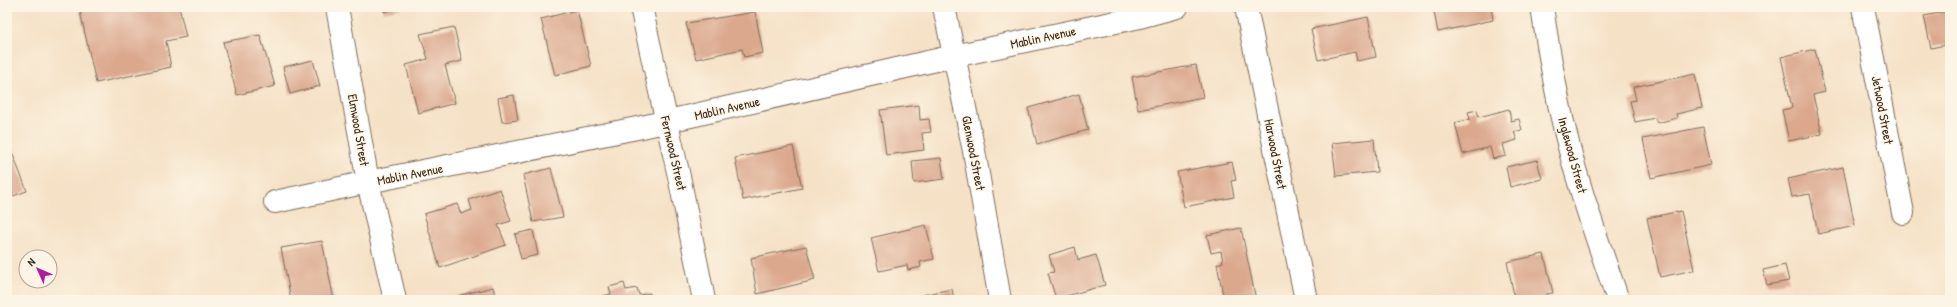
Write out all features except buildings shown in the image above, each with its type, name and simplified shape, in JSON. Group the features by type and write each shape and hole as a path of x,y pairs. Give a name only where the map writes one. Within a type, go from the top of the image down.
{"street":[{"name":"Elmwood Street","path":"337,7 368,182 395,300"},
{"name":"Fernwood Street","path":"641,7 667,122 704,300"},
{"name":"Glenwood Street","path":"944,7 974,151 1000,300"},
{"name":"Mablin Avenue","path":"275,202 667,122 954,56 1140,17 1177,7"},
{"name":"Harwood Street","path":"1246,7 1306,300"},
{"name":"Inglewood Street","path":"1542,7 1553,77 1569,148 1596,236 1618,300"},
{"name":"Jetwood Street","path":"1863,7 1903,213"}]}
